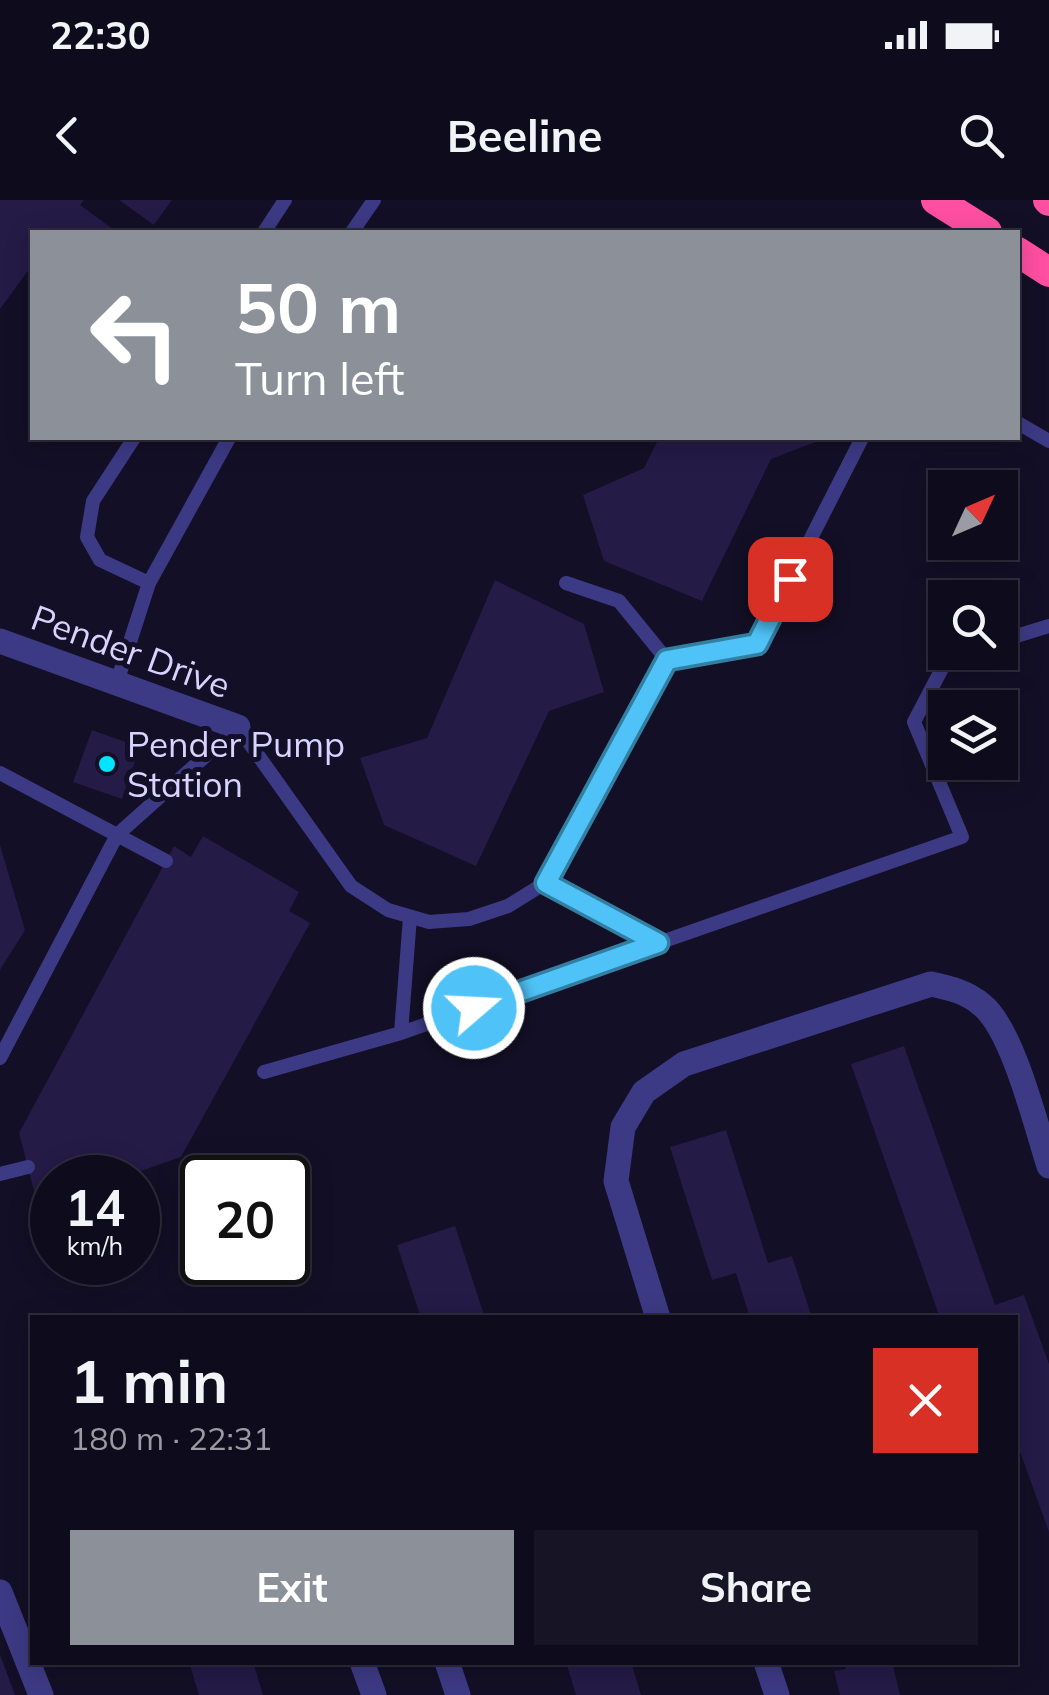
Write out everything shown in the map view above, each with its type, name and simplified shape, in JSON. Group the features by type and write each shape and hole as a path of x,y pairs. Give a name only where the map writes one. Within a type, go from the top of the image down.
{"highway":[{"path":"936,200 984,230"},
{"path":"1020,253 1049,272"}],"street":[{"name":"Pender Drive","path":"0,640 238,727"},
{"path":"657,1315 616,1181 622,1127 644,1092 684,1064 931,984 960,990 986,1007 1006,1039 1049,1166"},
{"path":"0,1592 41,1695"},
{"path":"363,1665 374,1695"},
{"path":"448,1665 458,1695"},
{"path":"767,1665 776,1695"}],"lane":[{"path":"265,230 285,200"},
{"path":"353,230 374,200"},
{"path":"1020,424 1049,441"},
{"path":"133,440 93,502 87,537 100,560 149,583"},
{"path":"117,682 149,583 228,440"},
{"path":"667,660 757,644 861,440"},
{"path":"566,583 619,602 667,660"},
{"path":"1018,635 1049,626"},
{"path":"0,1058 117,836 238,727 351,886 388,910 410,917 429,922 469,919 508,906 546,883 667,660"},
{"path":"264,1072 401,1033 962,836 914,722 941,670"},
{"path":"0,773 166,861"},
{"path":"546,883 658,943"},
{"path":"401,1033 410,917"},
{"path":"0,1174 28,1167"}],"building":[{"path":"0,200 84,200 80,205 114,230 30,230 30,274 27,272 0,309"},
{"path":"119,200 172,200 154,225"},
{"path":"658,440 821,440 771,459 702,601 604,561 583,495 644,468"},
{"path":"495,580 584,624 604,692 549,711 476,866 384,825 360,758 427,738"},
{"name":"Pender Pump Station","path":"92,730 140,747 122,799 73,782"},
{"path":"203,836 299,892 289,911 310,923 180,1157 160,1164 160,1155 30,1155 30,1175 19,1133 174,846 191,857"},
{"path":"0,845 25,930 0,970"},
{"path":"904,1046 995,1305 1024,1295 1049,1364 1049,1532 1018,1446 1018,1315 939,1315 851,1064"},
{"path":"726,1130 768,1263 792,1256 811,1315 749,1315 736,1273 712,1280 670,1147"},
{"path":"455,1226 484,1315 420,1315 397,1245"},
{"path":"0,1655 15,1695 0,1695"},
{"path":"190,1665 254,1665 263,1695 199,1695"},
{"path":"567,1665 632,1665 641,1695 576,1695"},
{"path":"845,1665 893,1665 900,1695 840,1695 834,1671 846,1669"}],"place":[{"name":"Pender Pump Station","path":"107,764"}],"route":[{"path":"474,1008 658,943 546,883 667,660 757,644 790,579"}]}
